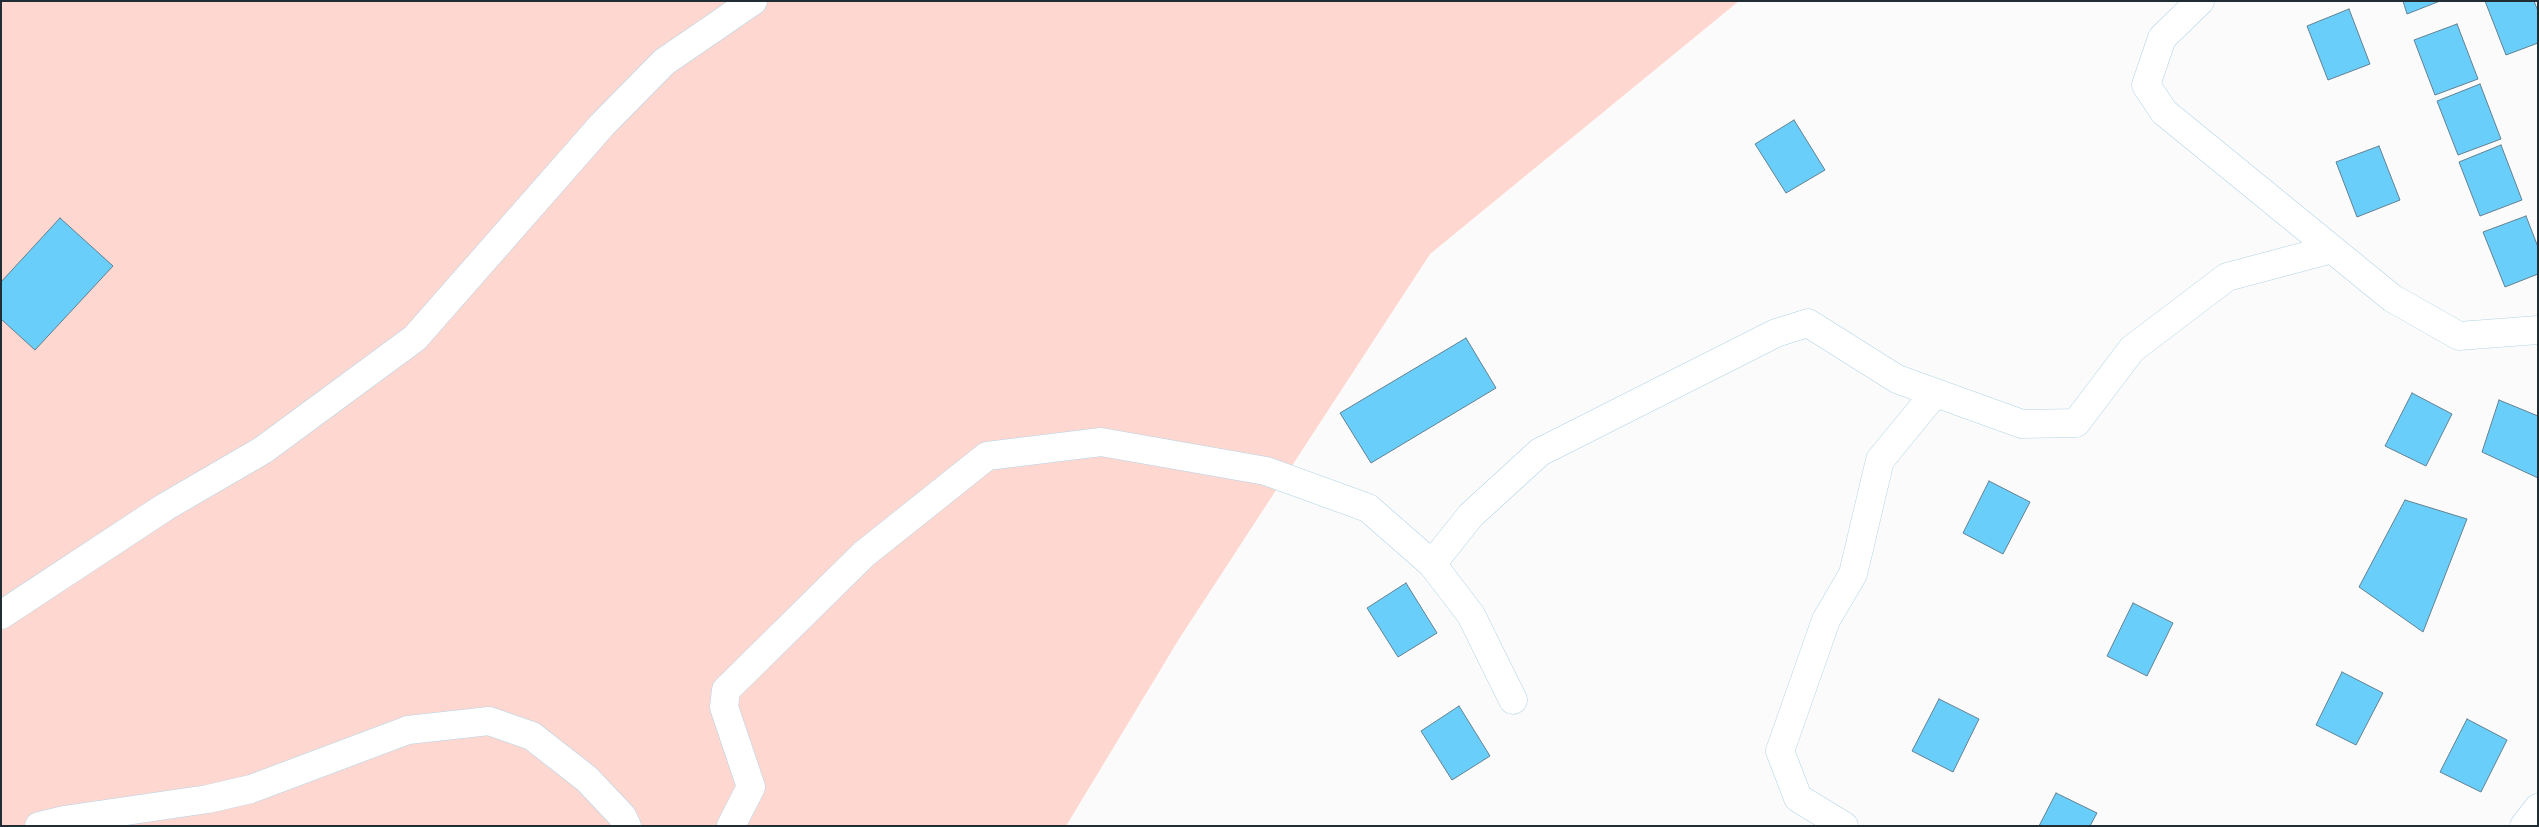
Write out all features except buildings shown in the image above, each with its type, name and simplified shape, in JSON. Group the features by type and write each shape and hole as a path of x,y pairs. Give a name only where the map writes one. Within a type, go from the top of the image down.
{"street":[{"path":"1,615 165,507 263,450 415,338 602,125 664,62 753,1"},
{"path":"2200,1 2162,38 2146,85 2164,112 2392,298 2459,336 2538,330"},
{"path":"1432,564 1470,515 1540,452 1776,333 1808,322 1897,379 2022,424 2076,423 2132,349 2227,277 2332,249"},
{"path":"1844,826 1798,798 1780,751 1826,620 1852,574 1880,460 1935,393"},
{"path":"730,826 751,787 724,707 726,690 864,554 987,456 1101,442 1266,471 1368,508 1432,564 1471,615 1513,700"},
{"path":"39,826 64,820 208,800 251,789 408,730 489,721 532,736 588,779 622,816 627,826"},
{"path":"2524,826 2538,808"}],"shaded area":[{"path":"1,1 1739,1 1430,254 1179,639 1066,826 1,826"}]}
